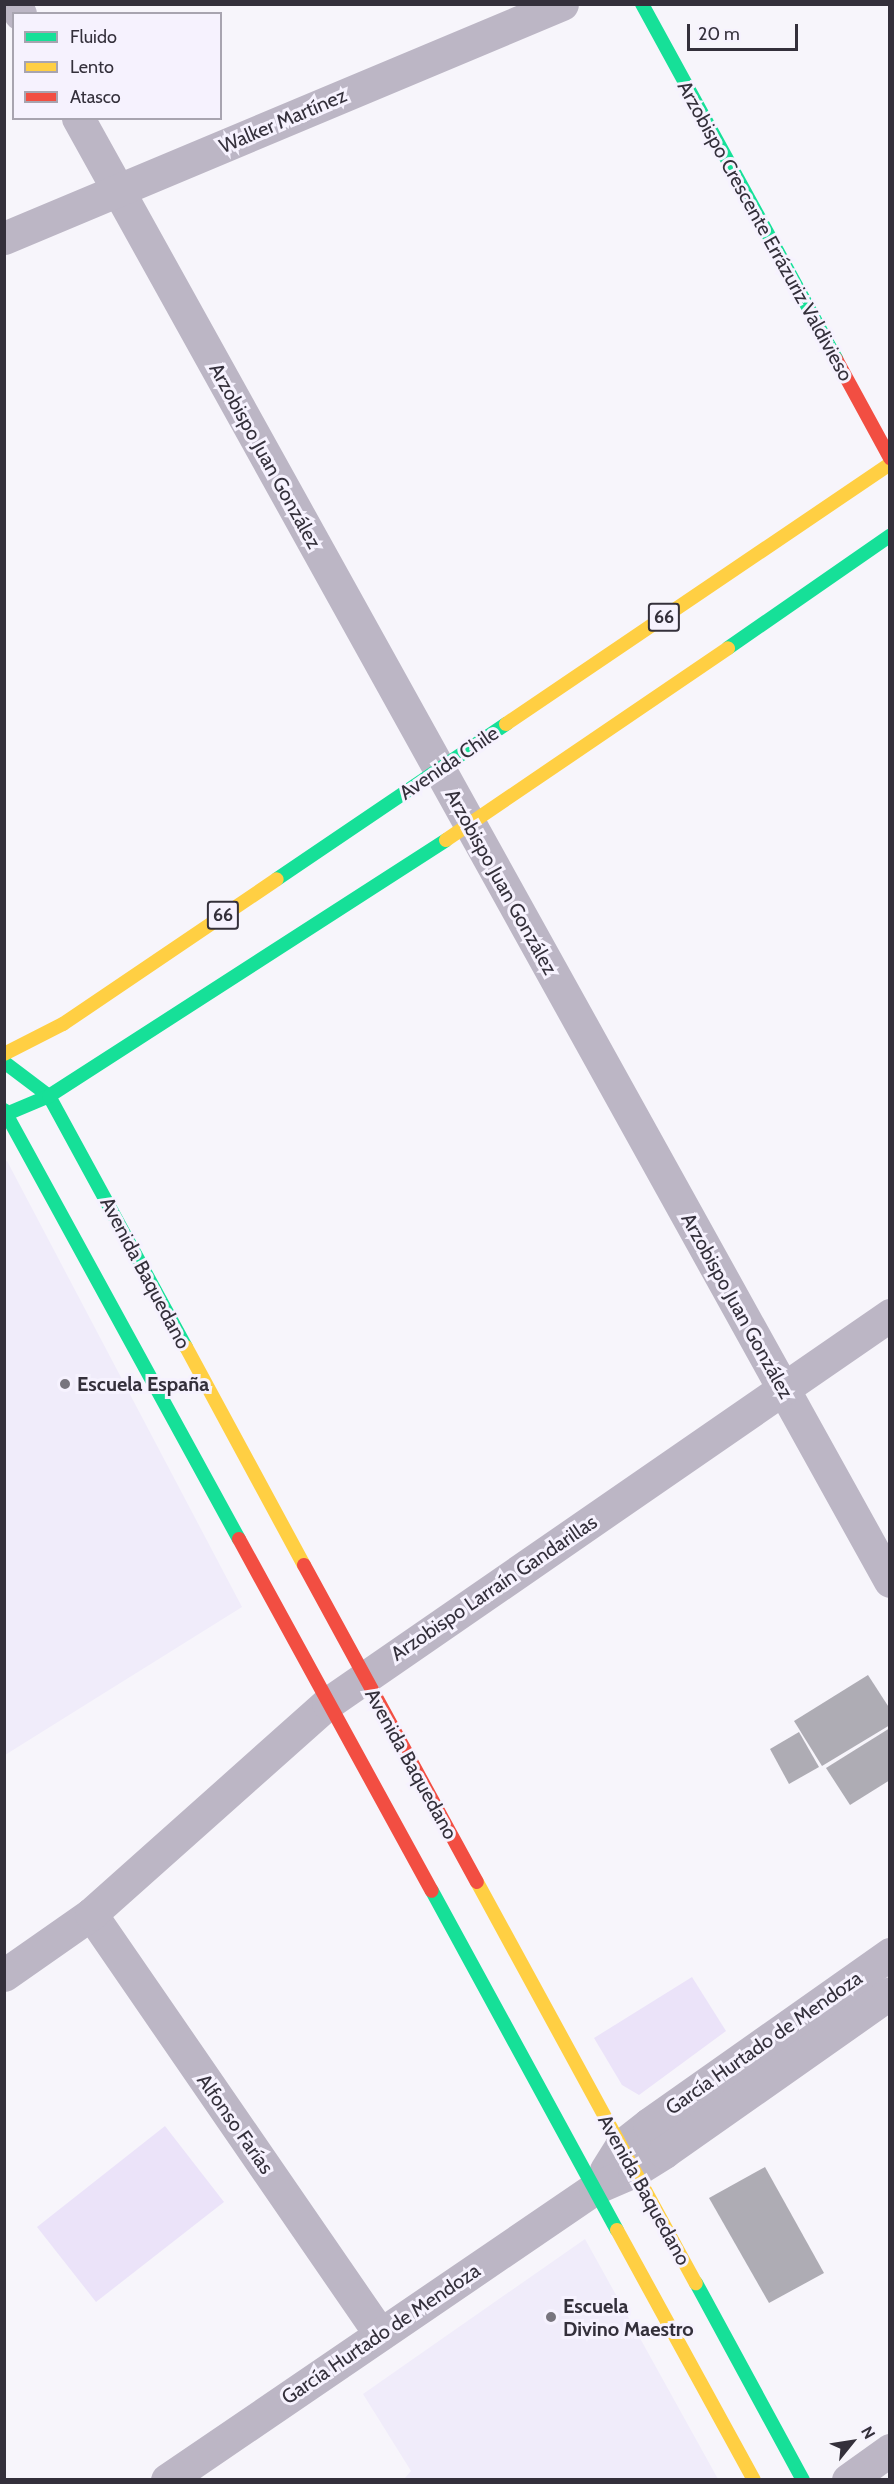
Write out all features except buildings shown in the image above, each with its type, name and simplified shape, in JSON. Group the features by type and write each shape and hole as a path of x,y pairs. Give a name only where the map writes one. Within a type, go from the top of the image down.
{"main road":[{"name":"Arzobispo Crescente Errázuriz Valdivieso","path":"642,4 890,458"},
{"name":"Avenida Chile","path":"4,1054 63,1024 890,464"},
{"path":"5,1115 49,1096 471,824 890,536"},
{"name":"Avenida Baquedano","path":"4,1062 49,1096 363,1677 803,2480"},
{"path":"4,1110 754,2480"}],"street":[{"name":"Walker Martínez","path":"4,238 562,4"},
{"name":"Arzobispo Juan González","path":"79,120 890,1581"},
{"name":"Arzobispo Larraín Gandarillas","path":"4,1975 91,1914 328,1703 890,1315"},
{"name":"Alfonso Farías","path":"91,1914 380,2334"},
{"name":"García Hurtado de Mendoza","path":"166,2480 595,2187 627,2158 890,1954"},
{"name":"García Hurtado de Mendoza","path":"627,2158 890,1993"},
{"path":"848,2480 890,2450"}],"shaded area":[{"name":"Escuela España","path":"7,1161 242,1607 5,1755 4,1162"},
{"path":"692,1977 726,2031 639,2095 622,2085 594,2038"},
{"path":"165,2126 224,2202 96,2302 37,2227"},
{"name":"Escuela Divino Maestro","path":"585,2239 718,2479 404,2479 411,2471 363,2394"}],"traffic: fast":[{"path":"642,4 836,359"},
{"path":"728,648 890,536"},
{"path":"277,879 506,724"},
{"path":"4,1115 49,1096 446,840"},
{"path":"4,1062 49,1096 186,1347"},
{"path":"4,1110 239,1539"},
{"path":"432,1891 617,2230"},
{"path":"696,2283 803,2480"}],"traffic: slow":[{"path":"506,724 890,464"},
{"path":"446,840 728,648"},
{"path":"4,1054 63,1024 277,879"},
{"path":"186,1347 304,1565"},
{"path":"477,1882 696,2283"},
{"path":"617,2230 754,2480"}],"traffic: jam":[{"path":"836,359 890,458"},
{"path":"239,1539 432,1891"},
{"path":"304,1565 477,1882"}],"place":[{"name":"Escuela España","path":"65,1384"},
{"name":"Escuela Divino Maestro","path":"551,2317"}]}
